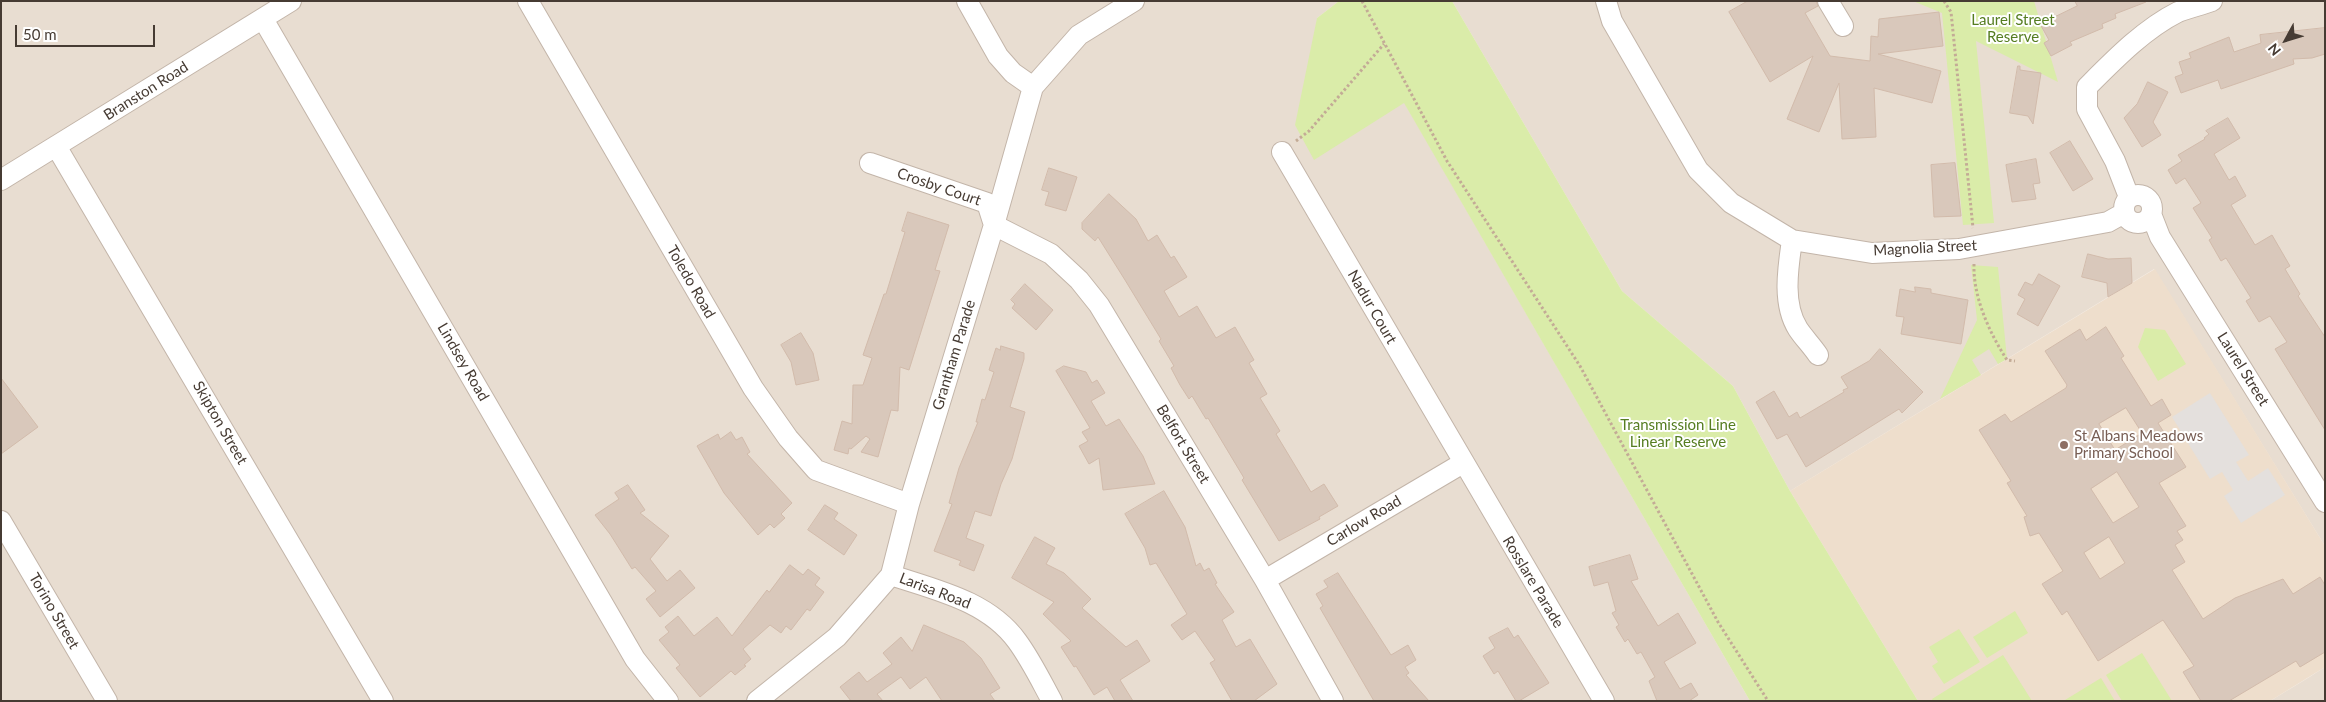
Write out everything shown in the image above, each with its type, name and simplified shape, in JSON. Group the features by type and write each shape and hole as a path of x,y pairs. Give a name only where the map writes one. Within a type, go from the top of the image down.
{"street":[{"name":"Branston Road","path":"1,180 291,1"},
{"name":"Toledo Road","path":"528,1 753,388 788,438 816,470 909,504"},
{"path":"967,1 998,56 1013,73 1033,87"},
{"name":"Grantham Parade","path":"757,701 837,637 891,575 909,504 994,225 1033,87 1079,35 1134,1"},
{"name":"Magnolia Street","path":"1606,1 1612,21 1698,170 1731,203 1792,240 1872,253 1959,249 2108,222 2136,212"},
{"path":"1828,1 1843,26"},
{"name":"Laurel Street","path":"2212,1 2178,12 2153,28 2112,62 2087,87 2087,109 2115,161 2136,212 2160,237 2325,502"},
{"name":"Lindsey Road","path":"263,19 635,659 668,701"},
{"name":"Skipton Street","path":"56,146 383,701"},
{"name":"Nadur Court","path":"1282,152 1463,463"},
{"name":"Crosby Court","path":"870,163 987,203 994,225"},
{"name":"Belfort Street","path":"994,225 1051,254 1079,280 1099,305 1264,580 1333,701"},
{"path":"1792,240 1787,275 1789,300 1797,328 1818,354"},
{"name":"Carlow Road","path":"1264,580 1463,463"},
{"name":"Rosslare Parade","path":"1463,463 1604,701"},
{"name":"Torino Street","path":"1,521 107,701"},
{"name":"Larisa Road","path":"891,575 962,599 990,616 1017,640 1052,701"}],"path":[{"path":"1362,1 1448,161 1580,366 1718,622 1768,701"},
{"path":"1944,1 1950,12 1975,246 1974,270 1982,308 1990,331 2006,360 2015,361"},
{"path":"1282,152 1309,131 1384,44"}],"shaded area":[{"path":"1,1 1339,1 1317,18 1314,159 1404,102 1750,701 1,701"},
{"path":"1452,1 2325,1 2325,546 2154,269 1790,491 1733,386 1622,291"},
{"name":"St Albans Meadows Primary School","path":"2155,269 2325,546 2325,667 2270,701 1918,701 1790,491"},
{"path":"2210,393 2249,455 2236,462 2248,481 2268,468 2285,495 2241,523 2224,496 2233,490 2222,472 2210,479 2172,417"},
{"path":"2325,667 2325,701 2270,701 2308,678"}],"green space":[{"name":"Transmission Line Linear Reserve","path":"1339,1 1452,1 1622,291 1733,386 1790,491 1918,701 1750,701 1404,103 1314,160 1295,125 1317,18"},
{"name":"Laurel Street Reserve","path":"1913,1 2034,1 2058,82 1976,41 1994,223 1963,225 1942,13"},
{"path":"1971,265 1998,267 2007,359 1998,364 1989,349 1972,360 1981,375 1940,399 1977,320"},
{"path":"2145,328 2165,330 2186,364 2158,381 2138,347"},
{"path":"2015,611 2028,633 1987,658 1973,637"},
{"path":"1959,629 1980,662 1944,684 1932,666 1938,662 1929,647"},
{"path":"2142,653 2172,701 2122,701 2106,675"},
{"path":"2003,655 2032,701 1933,701 1932,699"},
{"path":"2101,678 2115,701 2065,700"}],"building":[{"path":"1748,1 1816,1 1818,6 1805,13 1830,56 1870,61 1871,36 1878,37 1879,19 1939,12 1943,46 1878,54 1941,71 1932,103 1874,88 1876,137 1842,139 1839,83 1819,132 1787,119 1813,56 1770,82 1729,12"},
{"path":"2075,1 2146,2 2115,14 2116,18 2102,24 2103,28 2070,42 2072,45 2051,56 2044,43 2049,40 2040,24 2077,6"},
{"path":"2325,28 2325,54 2312,58 2293,59 2294,64 2221,89 2218,80 2181,93 2175,77 2183,74 2179,62 2191,58 2189,53 2229,37 2234,52 2261,43 2260,35"},
{"path":"2018,66 2020,66 2020,70 2041,73 2033,124 2028,116 2010,113"},
{"path":"2148,82 2168,92 2153,122 2161,135 2142,147 2124,118 2137,104"},
{"path":"2228,118 2240,138 2214,154 2229,180 2235,176 2246,196 2231,205 2255,245 2272,235 2290,266 2285,269 2300,294 2298,296 2325,337 2325,430 2275,349 2287,342 2270,316 2259,322 2246,301 2251,298 2226,258 2221,261 2209,240 2212,238 2193,208 2201,203 2185,178 2176,184 2168,170 2182,161 2178,155 2205,139 2209,134 2206,131"},
{"path":"2070,141 2093,179 2073,191 2050,153"},
{"path":"2036,159 2040,183 2033,184 2036,199 2012,202 2006,165"},
{"path":"1955,163 1961,216 1934,217 1931,165"},
{"path":"1049,168 1077,177 1066,211 1045,205 1049,192 1042,190"},
{"path":"1109,194 1136,219 1148,241 1157,235 1171,258 1174,256 1187,277 1164,291 1179,317 1197,306 1216,338 1235,327 1254,360 1249,363 1267,394 1260,398 1280,431 1276,434 1311,492 1324,484 1338,506 1319,517 1320,519 1279,541 1242,480 1244,478 1208,418 1206,419 1192,396 1189,399 1180,385 1171,368 1174,366 1159,341 1161,339 1098,237 1095,241 1082,229 1082,223"},
{"path":"908,212 949,225 935,270 940,271 909,370 900,367 898,411 891,410 878,457 861,452 870,439 866,436 851,449 849,448 848,454 834,450 842,421 852,424 853,385 863,385 872,358 863,355 884,294 886,294 905,232 902,231"},
{"path":"2088,254 2108,259 2131,258 2132,283 2108,297 2107,283 2082,277"},
{"path":"2039,274 2060,286 2038,326 2017,314 2025,299 2018,295 2025,282 2032,285"},
{"path":"1025,284 1053,310 1036,330 1012,308 1015,304 1011,300"},
{"path":"1915,287 1931,289 1931,293 1968,300 1961,344 1901,334 1904,317 1896,316 1900,289 1915,292"},
{"path":"2106,327 2124,356 2121,358 2151,406 2162,399 2171,415 2158,423 2186,467 2159,483 2186,526 2177,531 2183,540 2175,545 2185,562 2172,570 2203,619 2235,598 2283,579 2293,594 2320,577 2325,585 2325,652 2300,667 2296,661 2229,701 2201,701 2183,672 2194,666 2163,620 2098,661 2067,611 2062,615 2042,584 2063,571 2039,533 2030,536 2024,517 2027,516 2007,483 2011,481 1979,430 2005,414 2011,422 2066,388 2067,385 2045,351 2080,329 2086,340","holes":["2126,408 2142,433 2115,450 2099,424","2117,472 2139,507 2113,523 2091,489","2109,537 2125,563 2100,579 2084,553"]},
{"path":"801,333 813,353 819,380 796,385 791,362 781,345"},
{"path":"1001,346 1024,353 1024,359 1010,407 1025,412 1012,459 1001,484 991,516 975,511 966,538 984,545 974,571 959,565 961,561 934,551 952,504 949,503 959,468 978,422 976,422 982,399 985,400 994,372 989,370 996,348 1000,350"},
{"path":"1880,349 1923,392 1902,413 1899,409 1806,467 1787,434 1777,439 1756,402 1774,391 1789,417 1797,412 1800,418 1844,392 1843,390 1848,388 1841,377 1869,361"},
{"path":"1064,366 1086,372 1092,383 1097,380 1105,393 1091,401 1106,426 1119,419 1143,456 1155,484 1103,490 1099,458 1089,464 1079,446 1088,441 1082,432 1090,428 1056,371"},
{"path":"1,378 38,427 1,454"},
{"path":"731,432 736,440 742,437 750,452 747,454 792,503 781,514 785,518 774,528 770,524 758,535 724,493 697,446 718,434 720,439"},
{"path":"628,485 645,510 640,513 669,536 650,559 667,581 680,570 695,588 660,617 646,599 656,591 635,567 632,569 610,534 595,515 619,499 615,493"},
{"path":"1164,491 1185,527 1196,566 1200,563 1204,571 1209,568 1217,583 1215,584 1234,612 1222,620 1236,647 1250,639 1277,684 1254,701 1232,701 1210,663 1215,660 1195,631 1182,640 1171,625 1187,614 1156,563 1150,565 1145,548 1125,514"},
{"path":"825,505 838,513 834,519 857,535 844,555 808,530"},
{"path":"1035,537 1055,548 1046,564 1064,573 1091,599 1082,608 1126,647 1137,640 1150,661 1120,680 1133,701 1115,701 1107,687 1094,695 1076,666 1074,667 1061,647 1071,641 1043,614 1054,602 1012,578"},
{"path":"1630,555 1638,579 1631,581 1658,626 1678,613 1696,643 1664,662 1680,689 1691,683 1698,695 1689,701 1657,701 1649,681 1655,677 1641,652 1637,654 1628,639 1625,642 1616,627 1619,625 1612,613 1616,611 1608,582 1594,586 1589,567"},
{"path":"790,565 803,575 808,569 820,578 815,585 824,592 810,611 807,609 791,630 786,626 781,633 770,625 743,649 751,659 744,665 746,666 735,675 731,671 700,697 676,668 680,665 659,640 669,632 665,627 678,616 694,636 717,617 732,636 767,590 769,592"},
{"path":"1338,573 1391,655 1408,645 1416,660 1405,667 1409,673 1406,675 1429,701 1374,701 1320,608 1323,606 1316,594 1328,587 1324,581"},
{"path":"924,625 964,642 981,658 1000,688 990,694 995,701 942,701 926,677 910,689 901,677 877,694 883,701 851,701 840,687 859,672 867,682 892,664 883,653 901,637 912,651"},
{"path":"1508,628 1514,638 1518,635 1549,683 1519,701 1516,701 1498,671 1494,674 1483,656 1495,648 1489,638"}],"place":[{"name":"St Albans Meadows Primary School","path":"2064,445"}]}
